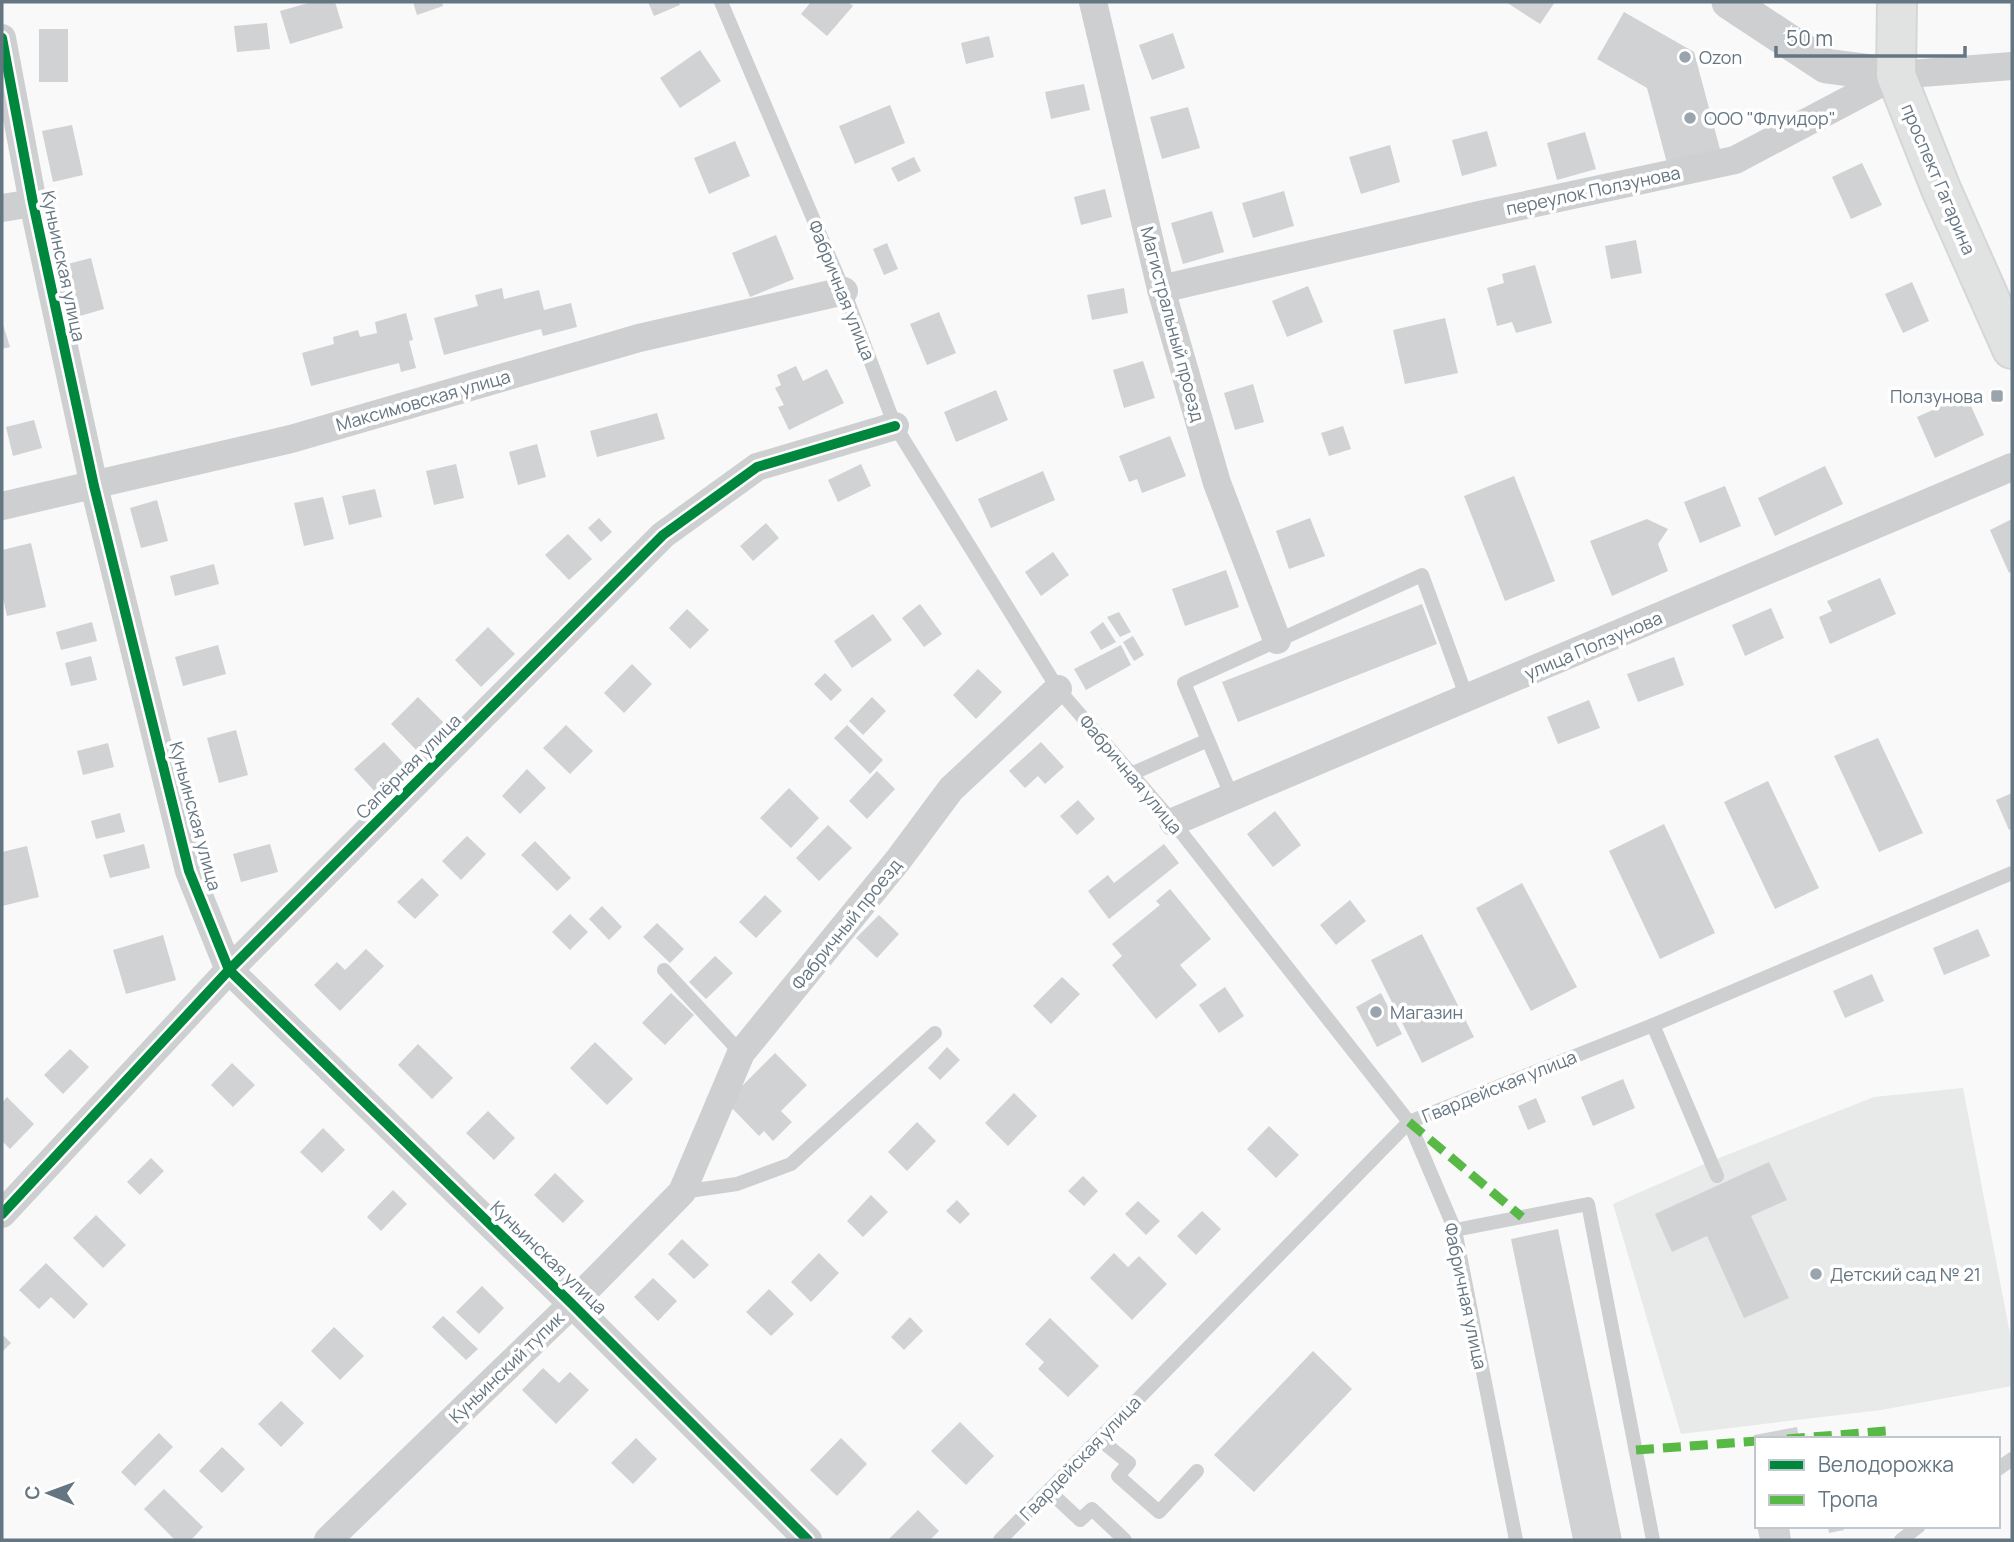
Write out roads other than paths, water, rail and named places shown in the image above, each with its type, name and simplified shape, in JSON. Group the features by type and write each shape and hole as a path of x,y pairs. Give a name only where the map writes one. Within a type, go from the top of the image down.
{"main road":[{"name":"проспект Гагарина","path":"1897,2 1896,75 1941,189 1998,305 2012,349"}],"street":[{"name":"Магистральный проезд","path":"1093,2 1161,289 1217,483 1278,640"},
{"path":"1729,2 1826,66 1896,75"},
{"name":"Куньинская улица","path":"2,38 33,203 94,486 189,871 229,970 572,1304 808,1540"},
{"name":"переулок Ползунова","path":"1161,289 1484,214 1735,160 1896,75 2012,66"},
{"path":"2,208 33,203"},
{"name":"Максимовская улица","path":"2,506 290,439 639,338 844,291"},
{"name":"Сапёрная улица","path":"2,1214 229,970 663,535 757,467 895,426"},
{"name":"улица Ползунова","path":"1173,822 2012,467"},
{"name":"Фабричный проезд","path":"682,1192 741,1054 899,859 951,789 1058,688"},
{"name":"Куньинский тупик","path":"328,1540 572,1304 682,1192"}],"lane":[{"name":"Фабричная улица","path":"721,2 844,291 895,426 1058,688 1173,822 1409,1122 1455,1230 1516,1540"},
{"path":"1232,797 1184,682 1422,575 1467,698"},
{"path":"1131,774 1208,740"},
{"name":"Гвардейская улица","path":"1000,1540 1409,1122 1653,1025 2012,873"},
{"path":"664,970 741,1054"},
{"path":"1653,1025 1717,1176"},
{"path":"682,1192 737,1184 791,1164 935,1033"},
{"path":"1455,1230 1588,1204 1653,1540"},
{"path":"1099,1439 1129,1463 1118,1476 1159,1512 1197,1471"},
{"path":"1049,1490 1080,1520 1092,1509 1125,1540"},
{"path":"1901,1540 1916,1528"}],"place":[{"name":"Ozon","path":"1685,57"},
{"name":"ООО \"Флуидор\"","path":"1690,118"},
{"name":"Ползунова","path":"1997,396"},
{"name":"Магазин","path":"1376,1012"},
{"name":"Детский сад № 21","path":"1816,1274"}]}
